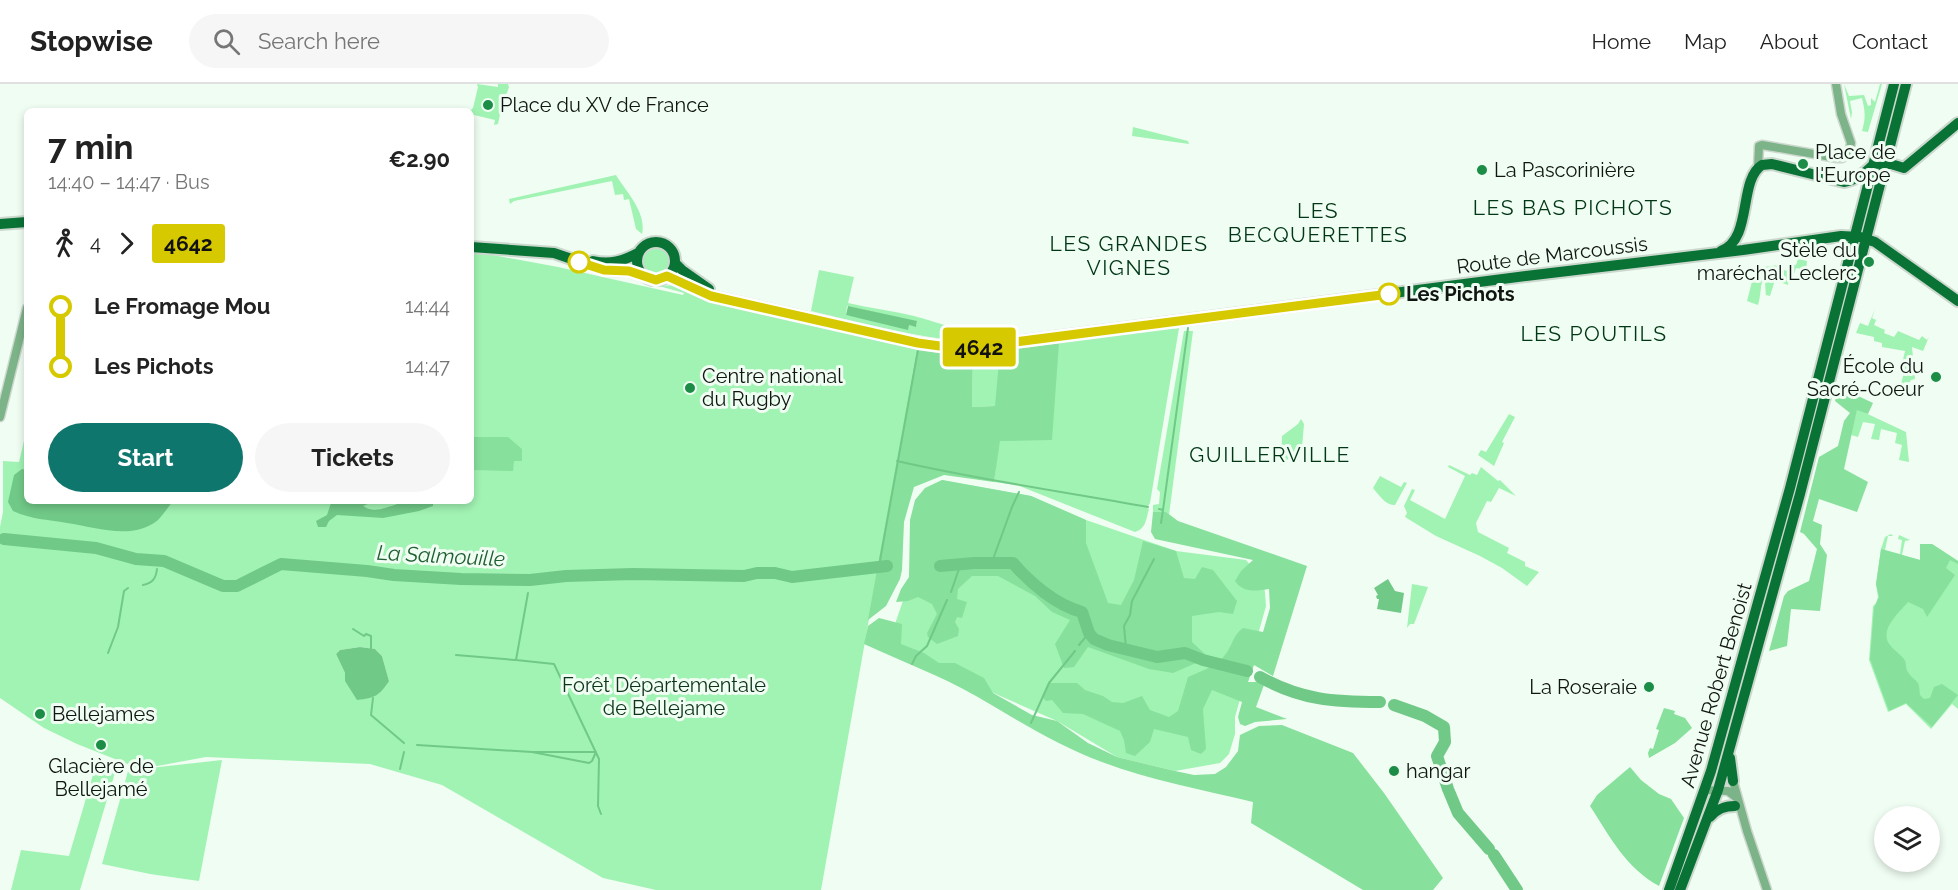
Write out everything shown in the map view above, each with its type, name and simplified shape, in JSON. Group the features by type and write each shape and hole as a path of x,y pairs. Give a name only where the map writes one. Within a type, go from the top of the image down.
{"main road":[{"name":"Avenue Robert Benoist","path":"1669,890 1711,771 1790,488 1894,84"},
{"name":"Avenue Robert Benoist","path":"1680,890 1708,820 1721,795 1729,750 1800,495 1906,84"},
{"path":"1717,252 1731,246 1739,231 1753,175 1758,168 1772,164 1844,182 1863,175 1873,165 1886,164 1904,168 1958,123"},
{"path":"0,224 24,222"},
{"path":"1739,231 1742,241 1747,246 1771,246"},
{"name":"Route de Marcoussis","path":"667,276 711,296 918,343 947,347 975,347 1841,236 1867,238"},
{"path":"1867,238 1958,301"},
{"path":"474,245 554,254 604,270 629,271 656,280 667,276 675,263 673,251 660,242 645,245 638,253 623,261 599,263 555,248 474,245"},
{"path":"638,253 637,266 644,276"},
{"path":"675,263 721,297"},
{"path":"1721,795 1716,785 1715,772 1725,737 1725,720"},
{"path":"1729,750 1734,781"},
{"path":"1708,820 1718,809 1736,802"}],"street":[{"path":"1758,168 1759,146 1837,158 1846,157 1850,153 1851,143 1841,114 1836,84"},
{"path":"0,417 24,320"},
{"path":"1734,781 1736,802"},
{"path":"1704,790 1721,795 1728,790 1736,802 1767,890"}],"green space":[{"path":"477,84 498,87 498,84 508,84 498,124 494,125 495,120 474,115 473,108"},
{"path":"1844,84 1849,96 1864,95 1868,106 1871,105 1871,98 1875,102 1880,84 1882,84 1868,132 1862,131 1865,114 1862,98 1850,101 1851,119"},
{"path":"1133,127 1188,141 1189,144 1132,136"},
{"path":"616,175 639,210 643,226 642,234 636,229 629,199 624,200 623,194 615,195 612,181 514,201 510,204 509,199"},
{"path":"656,244 667,249 672,260 667,271 656,276 645,271 640,260 645,249"},
{"name":"Forêt Départementale de Bellejame","path":"474,252 558,267 683,295 684,293 659,286 677,285 917,346 1174,326 1174,329 1179,328 1150,503 1147,508 1149,509 1143,526 1135,532 1017,485 994,482 999,441 995,406 972,407 973,353 917,348 821,890 656,890 603,878 442,785 370,764 206,757 141,769 222,760 199,881 102,864 128,771 140,769 44,728 0,698 0,527 3,512 3,461 19,462 24,441 24,504 474,504","holes":["360,647 375,649 382,656 389,681 345,681 345,673 336,654 340,650"]},
{"path":"1798,259 1807,261 1806,270 1796,268 1794,274 1789,273 1788,285 1775,280 1770,296 1766,295 1766,298 1765,281 1773,276 1781,276 1783,270 1789,271 1788,264 1796,265"},
{"path":"1779,265 1779,270 1766,276 1763,280 1758,305 1747,301 1755,270 1764,271 1764,267"},
{"path":"819,270 854,277 848,303 951,326 975,329 976,338 965,340 923,336 811,311","holes":["847,306 917,322 916,326 846,315"]},
{"path":"1875,309 1872,318 1876,320 1874,325 1885,330 1884,333 1894,337 1898,331 1919,340 1922,336 1927,340 1929,337 1923,351 1912,347 1915,379 1911,380 1901,397 1893,394 1899,391 1905,369 1901,368 1905,351 1882,347 1882,343 1874,341 1874,337 1856,333 1860,323 1868,326"},
{"path":"1184,331 1193,331 1169,515 1166,512 1153,512 1153,505 1159,504 1160,492 1157,489"},
{"path":"1857,409 1906,432 1909,462 1899,460 1902,445 1895,443 1897,433 1881,429 1879,440 1871,439 1875,424 1863,422 1858,437 1851,435"},
{"path":"1509,414 1515,417 1502,442 1504,443 1494,466 1478,455 1481,450 1486,452"},
{"path":"1301,419 1304,424 1302,447 1281,465 1282,436"},
{"path":"1449,465 1470,475 1472,473 1477,475 1481,467 1498,481 1500,480 1516,496 1499,488 1491,502 1487,501 1476,523 1478,532 1509,548 1507,553 1525,562 1525,566 1539,572 1527,586 1502,568 1436,536 1405,517 1407,513 1404,506 1412,489 1415,490 1410,500 1445,519 1465,476 1448,467"},
{"path":"1380,476 1401,487 1404,482 1407,483 1395,505 1386,502 1373,488"},
{"path":"942,480 1031,496 1086,520 1176,551 1246,560 1264,581 1266,606 1235,717 1235,734 1229,754 1220,763 1175,771 1117,757 1057,721 891,648 896,621 913,572 919,495"},
{"path":"1891,534 1893,536 1888,536 1885,550 1900,554 1902,540 1898,539 1899,535 1910,540 1905,541 1902,555 1920,560 1920,544 1932,544 1958,561 1958,709 1952,704 1931,729 1906,704 1888,712 1869,660 1873,606 1878,597 1876,584 1881,549 1885,537"},
{"path":"1412,584 1428,587 1414,624 1410,624 1407,628"},
{"path":"97,761 117,766 80,890 11,890 21,850 69,856"}],"shaded area":[{"path":"848,306 917,321 916,327 909,325 908,330 846,315"},
{"path":"1059,343 1052,440 1000,441 994,482 944,475 914,487 904,522 900,579 886,606 868,620 917,348 973,353 972,407 995,406 1000,350"},
{"path":"1839,387 1873,403 1868,414 1857,410 1844,469 1868,482 1857,512 1819,499 1813,521 1822,525 1820,544 1827,555 1820,611 1791,609 1787,646 1769,651 1784,596 1788,591 1809,581 1817,549 1800,532 1819,457 1838,446 1844,421 1850,413 1835,401"},
{"path":"474,437 508,437 522,449 522,461 514,461 513,471 474,470"},
{"path":"24,469 24,504 171,504 158,520 137,530 114,531 33,518 13,511 8,502 14,475"},
{"path":"942,480 1031,496 1086,520 1086,543 1108,603 1121,605 1134,580 1143,541 1176,551 1184,578 1195,579 1202,567 1213,570 1237,601 1233,614 1219,612 1192,616 1192,642 1207,656 1173,673 1149,669 1088,647 1074,667 1064,668 1055,644 1070,620 1052,612 1035,596 998,576 972,576 958,589 957,599 967,602 962,618 957,617 955,622 959,629 958,636 937,644 928,637 927,633 937,614 932,604 918,597 896,602 909,577 910,520 915,500 925,488"},
{"path":"331,504 368,504 363,506 374,510 397,504 433,504 419,511 383,518 337,515 329,521 326,527 318,527 316,521 327,515"},
{"path":"1153,512 1166,512 1178,521 1307,566 1273,676 1254,665 1248,682 1265,682 1256,707 1287,719 1255,722 1245,726 1240,724 1238,717 1242,702 1212,690 1203,709 1206,749 1201,754 1191,750 1188,737 1154,729 1150,742 1135,756 1126,753 1120,731 1083,714 1063,713 1052,700 1046,701 1043,698 1049,683 1077,683 1085,690 1103,696 1112,702 1123,703 1142,696 1150,710 1169,717 1178,711 1188,677 1222,659 1243,628 1263,632 1270,608 1269,589 1255,591 1246,589 1235,581 1241,571 1253,560 1155,539 1151,532"},
{"path":"1920,544 1932,544 1958,561 1958,564 1950,560 1946,568 1955,575 1927,617 1923,609 1908,602 1889,625 1887,636 1889,644 1904,659 1907,670 1918,683 1920,695 1924,699 1930,698 1934,687 1942,684 1958,695 1932,727 1906,703 1889,711 1870,659 1874,608 1879,597 1876,584 1881,549 1920,560"},
{"path":"1388,579 1395,591 1404,593 1401,613 1377,609 1379,599 1377,599 1378,595 1374,588"},
{"path":"879,618 902,624 901,644 924,653 939,663 955,663 984,678 993,693 1032,715 1057,721 1088,743 1117,757 1194,775 1215,774 1226,767 1238,751 1240,735 1259,726 1282,725 1353,753 1443,878 1433,890 1363,890 1251,823 1253,802 1158,779 1086,756 1038,732 963,689 864,644 868,626"},
{"path":"360,647 375,649 382,656 389,681 376,695 357,700 345,681 345,673 336,654 340,650"},
{"path":"1664,708 1675,711 1674,714 1685,718 1692,728 1675,743 1649,758 1648,753 1650,748 1653,749 1659,730 1656,729"},
{"path":"1630,767 1641,780 1659,794 1671,799 1684,818 1659,886 1647,879 1628,861 1590,806 1597,795"}],"waterway":[{"path":"1159,509 1163,510 1188,328"},
{"path":"879,566 918,350"},
{"path":"897,461 1148,507"},
{"path":"992,562 1019,492"},
{"path":"1161,523 1163,510"},
{"name":"La Salmouille","path":"4,539 96,548 136,559 164,561 223,586 237,586 281,564 394,575 530,580 566,576 633,574 744,576 775,573 792,577 887,566"},
{"path":"1126,648 1124,626 1130,615 1132,601 1154,559"},
{"path":"951,592 961,563"},
{"name":"La Salmouille","path":"940,566 1013,563 1044,592 1072,609 1082,612 1089,633 1094,639 1108,645 1157,657 1185,653 1247,671"},
{"path":"143,585 153,580 157,569"},
{"path":"108,653 118,627 124,591 128,588"},
{"path":"528,593 516,660 554,664 599,759 598,806 601,814"},
{"path":"912,664 916,656 927,646 947,600"},
{"path":"353,629 364,636 366,634 371,636 371,649"},
{"path":"1079,645 1089,633"},
{"path":"1031,723 1049,683 1075,651"},
{"path":"456,655 515,660"},
{"name":"La Salmouille","path":"1260,677 1290,691 1318,698 1380,702"},
{"path":"373,698 371,715 404,743"},
{"name":"La Salmouille","path":"1394,705 1425,716 1444,727 1445,742 1437,756 1448,789 1458,813 1489,849"},
{"path":"417,745 532,752 589,763 596,752 532,752"},
{"path":"400,769 404,752"},
{"name":"La Salmouille","path":"1494,855 1517,890"}],"bus line":[{"name":"4642","path":"579,262 613,272 629,271 656,280 667,276 711,296 918,343 947,347 984,346 1389,294"}],"place":[{"name":"Place du XV de France","path":"488,105"},
{"name":"Place de l'Europe","path":"1803,164"},
{"name":"La Pascorinière","path":"1482,170"},
{"name":"Stèle du maréchal Leclerc","path":"1869,262"},
{"name":"Les Pichots","path":"1389,294"},
{"name":"École du Sacré-Coeur","path":"1936,377"},
{"name":"Centre national du Rugby","path":"690,388"},
{"name":"La Roseraie","path":"1649,687"},
{"name":"Bellejames","path":"40,714"},
{"name":"Glacière de Bellejamé","path":"101,745"},
{"name":"hangar","path":"1394,771"}],"district":[{"name":"LES BAS PICHOTS","path":"1573,208"},
{"name":"LES BECQUERETTES","path":"1318,223"},
{"name":"LES GRANDES VIGNES","path":"1129,256"},
{"name":"LES POUTILS","path":"1594,334"},
{"name":"GUILLERVILLE","path":"1270,455"}]}
